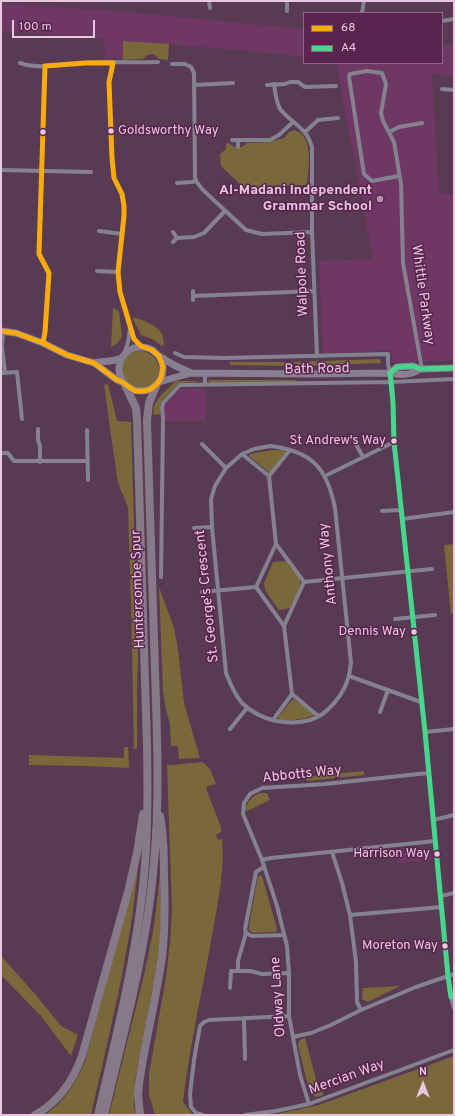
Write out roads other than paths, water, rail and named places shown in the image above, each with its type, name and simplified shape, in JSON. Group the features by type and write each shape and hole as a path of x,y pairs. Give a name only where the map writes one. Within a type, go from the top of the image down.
{"highway":[{"name":"Huntercombe Spur","path":"157,795 156,709 147,420 149,404 158,383"},
{"name":"Huntercombe Spur","path":"124,384 136,408 137,418 148,785"},
{"path":"35,1115 50,1106 61,1095 71,1081 82,1056 132,872 139,843 148,785"},
{"path":"98,1115 128,981 139,916 147,841 148,785"},
{"path":"104,1115 133,997 145,938 154,862 157,795"},
{"path":"140,1115 138,1094 139,1084 162,957 164,936 164,853 157,795"}],"main road":[{"path":"2,331 16,333 43,343 67,355 94,362 112,361 133,348 144,347 152,350 159,356 163,370 158,383 151,389 141,392 133,390 117,380 94,362"},
{"path":"122,356 118,372 124,384"},
{"name":"Bath Road","path":"159,356 191,373"},
{"name":"Bath Road","path":"158,383 191,373 390,372 397,374 413,374 421,369 454,368"}],"street":[{"path":"210,1 210,8"},
{"path":"287,1 287,11"},
{"path":"362,12 364,1"},
{"path":"443,21 454,19"},
{"path":"20,63 44,66 150,60 158,62"},
{"path":"113,63 109,82 112,158 114,178 122,194 124,206 118,272 120,292 135,341 144,347"},
{"path":"172,64 185,64 191,67 194,73 196,181 203,190 246,230 262,234 312,232"},
{"path":"43,343 49,274 39,254 44,66"},
{"name":"Whittle Parkway","path":"399,176 372,181 364,174 348,77 350,74 367,71 382,72 386,84 381,113 382,121 394,142 401,184 403,263 421,369"},
{"path":"267,85 298,82 305,87 336,86"},
{"path":"194,86 233,83"},
{"name":"Walpole Road","path":"274,84 276,97 280,108 305,132 312,147 312,232 317,356"},
{"path":"442,89 454,90"},
{"path":"305,132 318,120 338,118"},
{"path":"232,140 270,140 279,135 293,122"},
{"path":"389,132 399,127 422,123"},
{"path":"238,140 238,147"},
{"path":"1,170 91,172"},
{"path":"177,182 196,181"},
{"path":"173,242 177,238 194,237 204,233 225,211"},
{"path":"98,231 122,234"},
{"path":"173,232 177,238"},
{"path":"97,271 118,272"},
{"path":"193,296 314,291"},
{"path":"122,356 130,337 130,328"},
{"path":"2,331 3,373 17,372 22,419"},
{"path":"175,353 184,357 225,358 388,354 388,364 392,382 394,442 425,732 448,976 450,994 454,1008"},
{"path":"205,373 205,385"},
{"name":"Bath Road","path":"161,576 162,406 180,385 392,382 454,379"},
{"path":"38,429 40,462"},
{"path":"87,430 88,480"},
{"path":"352,437 363,457"},
{"path":"325,476 394,442"},
{"path":"202,444 226,468"},
{"name":"St. George's Crescent","path":"325,476 315,463 303,455 290,450 270,446 254,449 242,454 226,468 215,486 211,505 212,526 226,673 233,690 247,708 258,715 285,722 311,720 328,709 341,694 349,676"},
{"path":"290,450 269,476 276,544 304,582"},
{"path":"1,453 8,453 14,461 87,461"},
{"path":"242,454 269,476"},
{"name":"Anthony Way","path":"325,476 332,491 335,508 351,663 349,676"},
{"path":"382,511 401,510"},
{"path":"402,519 454,512"},
{"path":"194,528 212,526"},
{"path":"256,587 276,544"},
{"path":"304,582 432,569"},
{"path":"284,626 304,582"},
{"path":"202,592 256,587"},
{"path":"256,587 284,626 292,694 273,720"},
{"path":"395,619 435,615"},
{"path":"349,676 421,702"},
{"path":"380,712 388,690"},
{"path":"292,694 318,716"},
{"path":"230,729 247,708"},
{"path":"425,732 454,729"},
{"name":"Abbotts Way","path":"262,860 243,814 244,803 250,794 262,788 325,784 428,773"},
{"path":"433,820 454,815"},
{"path":"262,860 436,841"},
{"path":"332,852 350,915 356,962 357,1002 361,1010"},
{"name":"Oldway Lane","path":"262,860 277,906 284,935 288,974 289,1016 300,1075 309,1104"},
{"path":"238,968 238,961 246,933 245,929 256,872 264,867"},
{"path":"441,896 454,893"},
{"path":"350,915 442,907"},
{"path":"246,933 252,936 284,935"},
{"path":"230,988 231,971 250,971 262,974 288,974"},
{"path":"293,1038 331,1025 416,986 454,974"},
{"path":"203,1115 196,1113 190,1107 194,1060 200,1026 209,1020 289,1016"},
{"path":"244,1018 245,1059"},
{"name":"Mercian Way","path":"245,1115 276,1111 309,1104 454,1050"}],"place":[{"name":"Goldsworthy Way","path":"111,131"},
{"name":"Al-Madani Independent Grammar School","path":"380,199"},
{"name":"St Andrew's Way","path":"394,441"},
{"name":"Dennis Way","path":"414,632"},
{"name":"Harrison Way","path":"437,854"},
{"name":"Moreton Way","path":"445,946"}]}
